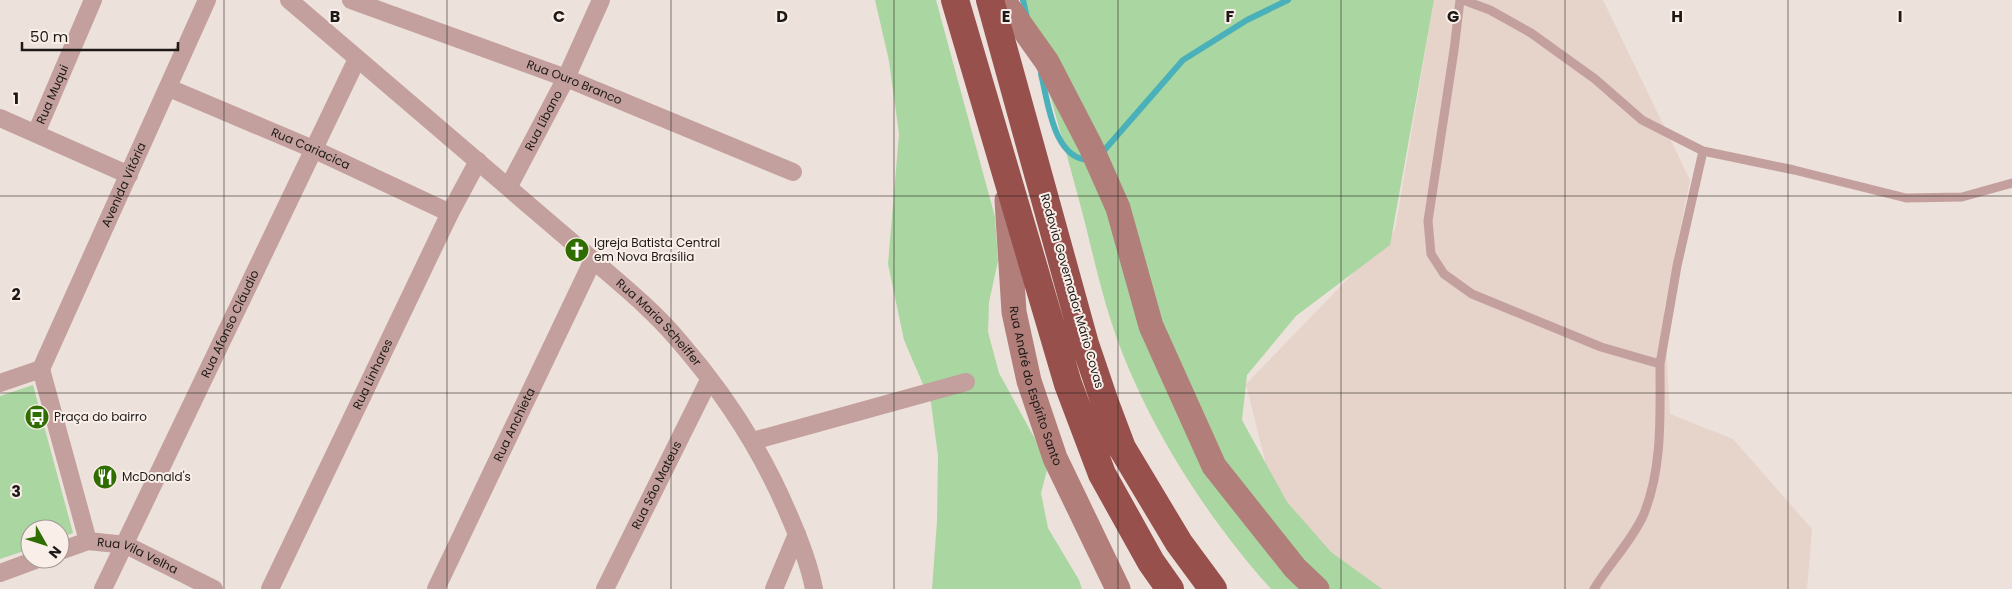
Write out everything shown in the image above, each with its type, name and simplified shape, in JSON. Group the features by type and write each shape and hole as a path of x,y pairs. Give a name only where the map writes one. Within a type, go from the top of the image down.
{"highway":[{"path":"955,0 1068,384 1102,474 1151,562 1170,589"},
{"name":"Rodovia Governador Mário Covas","path":"990,0 1080,326 1122,448 1179,543 1213,589"}],"street":[{"name":"Rua Muqui","path":"36,133 93,0"},
{"name":"Avenida Vitória","path":"42,368 169,88 206,0"},
{"name":"Rua Maria Scheiffer","path":"289,0 509,186 637,298 679,340 745,427 773,476 797,534 814,589"},
{"name":"Rua Ouro Branco","path":"351,0 566,78 792,172"},
{"name":"Rua Líbano","path":"509,186 566,78 601,0"},
{"path":"1003,0 1047,62 1091,147 1118,208 1152,326 1214,466 1295,568 1317,589"},
{"name":"Rua Afonso Cláudio","path":"103,589 126,545 357,59"},
{"name":"Rua Cariacica","path":"169,88 314,149 450,213"},
{"path":"0,118 129,175"},
{"name":"Rua Linhares","path":"270,589 450,213 478,161"},
{"name":"Rua André do Espírito Santo","path":"1005,169 1014,312 1029,381 1055,458 1118,589"},
{"name":"Rua Anchieta","path":"436,589 593,260"},
{"path":"0,383 42,368 88,541 70,547"},
{"name":"Rua São Mateus","path":"605,589 709,380"},
{"path":"753,441 966,382"},
{"path":"774,589 797,534"},
{"name":"Rua Vila Velha","path":"88,541 126,545 214,589"},
{"path":"0,572 20,565"}],"lane":[{"path":"1660,364 1601,347 1472,294 1444,274 1431,254 1428,221 1461,0 1490,10 1531,33 1595,79 1642,120 1703,152 1794,170 1906,198 1962,197 2012,183"},
{"path":"1594,589 1642,517 1652,490 1658,441 1660,364 1678,266 1703,152"}],"shaded area":[{"path":"1434,0 1603,0 1690,180 1664,310 1670,414 1733,439 1812,529 1807,589 1358,589 1280,521 1246,384 1395,230"}],"green space":[{"path":"875,0 936,0 995,217 998,261 989,302 988,332 999,373 1035,439 1047,470 1041,493 1048,528 1079,580 1082,589 932,589 937,521 938,456 931,403 904,340 888,264 899,134 889,61"},
{"path":"1022,0 1434,0 1390,245 1296,316 1247,375 1242,420 1287,502 1331,552 1382,589 1271,589 1222,530 1178,463 1157,428 1139,392 1111,321"},
{"path":"33,385 69,519 20,519 20,552 0,559 0,396"},
{"path":"70,522 73,533 70,534"}],"waterway":[{"path":"1023,0 1027,18"},
{"path":"1101,154 1183,60 1247,20 1288,0"},
{"path":"1041,74 1054,127 1060,140 1068,150 1078,157 1090,160"}],"place":[{"name":"Igreja Batista Central em Nova Brasília","path":"577,250"},
{"name":"Praça do bairro","path":"37,417"},
{"name":"McDonald's","path":"105,477"}]}
